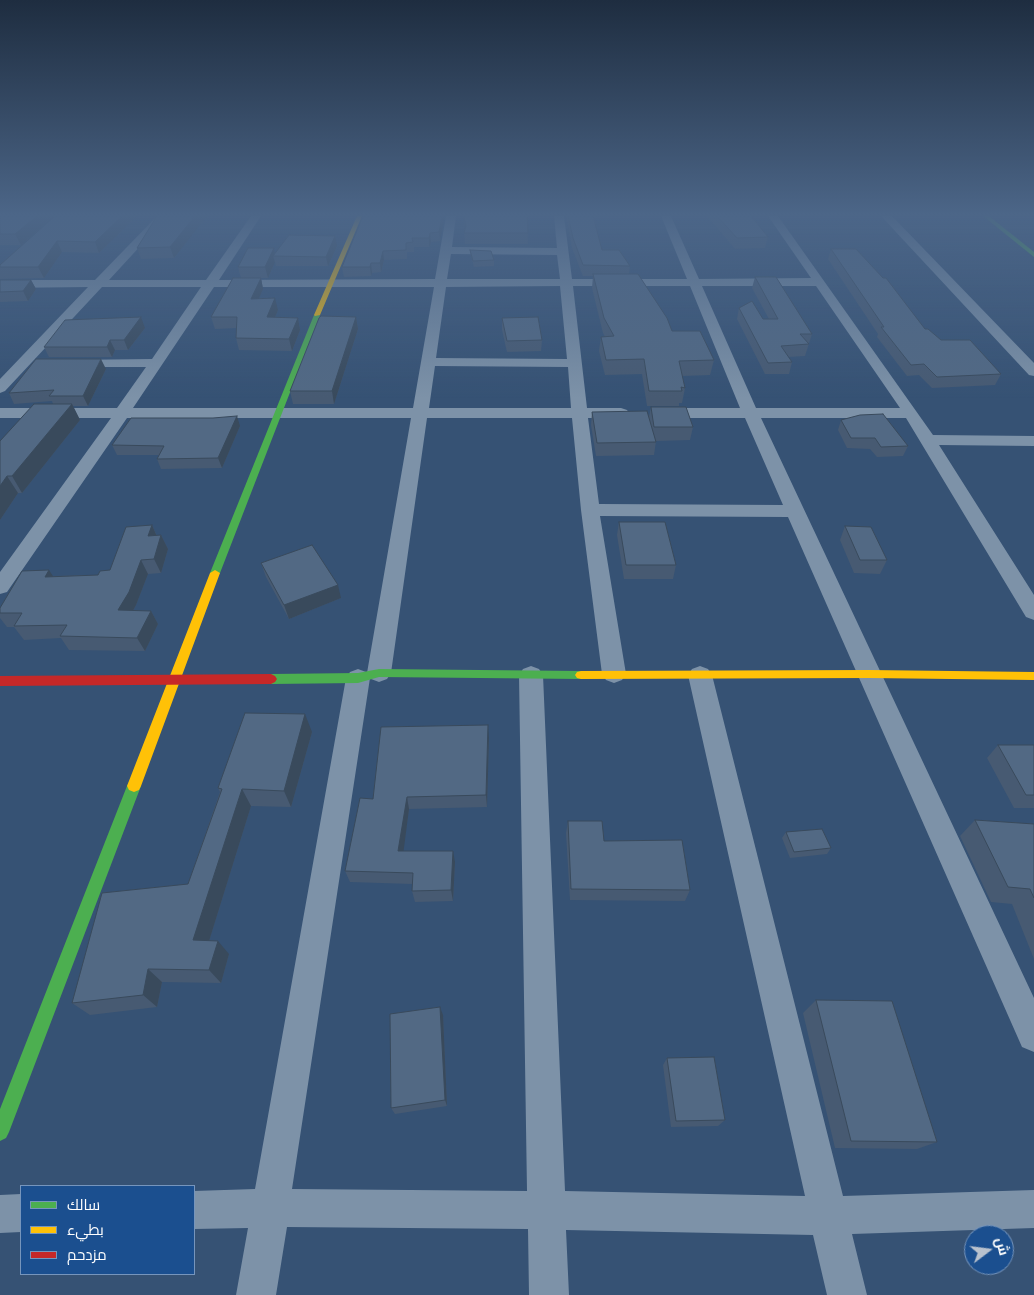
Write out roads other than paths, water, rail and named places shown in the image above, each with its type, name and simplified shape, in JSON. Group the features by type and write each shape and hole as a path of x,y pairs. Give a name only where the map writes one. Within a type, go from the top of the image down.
{"street":[{"path":"0,388 105,276"},
{"path":"0,587 215,276"},
{"path":"0,1132 176,680 276,414 333,276"},
{"path":"256,1295 270,1208 419,413 441,276"},
{"path":"565,276 581,413 590,510 614,674"},
{"path":"691,276 750,412 1034,1035"},
{"path":"815,276 929,440 1034,612"},
{"path":"943,276 1034,372"},
{"path":"0,284 100,282 819,282"},
{"path":"61,363 156,362"},
{"path":"428,362 575,363"},
{"path":"24,363 42,363"},
{"path":"0,413 911,413"},
{"path":"929,440 1034,441"},
{"path":"590,510 795,511"},
{"path":"0,681 614,674 1034,676"},
{"path":"700,675 847,1295"},
{"path":"531,676 549,1295"},
{"path":"195,1210 270,1208 546,1210 828,1216 1034,1209"},
{"path":"0,1214 20,1213"}]}
